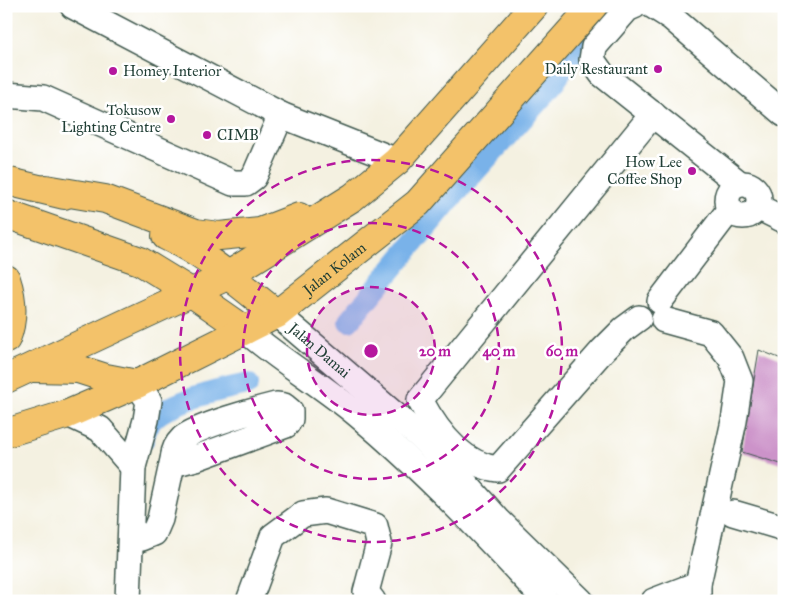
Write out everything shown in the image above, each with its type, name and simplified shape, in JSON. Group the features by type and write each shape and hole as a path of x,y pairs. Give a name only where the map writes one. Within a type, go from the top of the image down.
{"main road":[{"path":"16,374 227,276 353,197 398,161 534,6"},
{"name":"Jalan Kolam","path":"6,433 68,414 137,384 277,314 418,203 593,6"},
{"name":"Jalan Damai","path":"6,181 46,189 82,201 189,247 277,314"},
{"path":"46,189 105,199 196,233 219,236 260,232 353,197"},
{"name":"Jalan Damai","path":"6,214 140,261 246,330"},
{"path":"6,279 11,292 12,322 6,339"},
{"path":"16,374 78,369 106,378 137,384"}],"street":[{"path":"73,6 281,115 398,161"},
{"path":"634,6 627,9 594,47 592,60 602,74 740,184 754,188 759,197 758,206 747,216 737,215 730,209 728,204 729,194 735,186 740,184"},
{"path":"654,6 672,18 784,114"},
{"path":"6,95 43,98 233,183 246,183 254,177 281,115"},
{"path":"653,114 420,400 439,432 475,464 498,468 624,329 640,318 649,326 658,325 662,310 730,209"},
{"path":"758,206 784,220"},
{"path":"654,601 695,595 734,421 740,380 731,358 711,333 662,310"},
{"name":"Jalan Damai","path":"277,314 417,434 585,600"},
{"name":"Jalan Damai","path":"246,330 276,356 357,414 393,445 546,601"},
{"path":"128,601 133,467 146,420 149,401 137,384"},
{"path":"68,414 100,429 133,467"},
{"path":"131,529 142,538 154,533 160,519 174,455"},
{"path":"249,601 273,536 302,514 326,511 375,526 379,543 366,592 373,601"},
{"path":"733,513 784,528"}],"building":[{"path":"759,350 784,360 784,465 742,452"}],"waterway":[{"path":"349,321 445,205 551,87 605,6"},
{"path":"143,440 146,429 151,421 172,407 184,401 248,384"}],"place":[{"name":"Daily Restaurant","path":"658,69"},
{"name":"Homey Interior","path":"113,71"},
{"name":"Tokusow Lighting Centre","path":"171,119"},
{"name":"CIMB","path":"207,135"},
{"name":"How Lee Coffee Shop","path":"692,171"}]}
